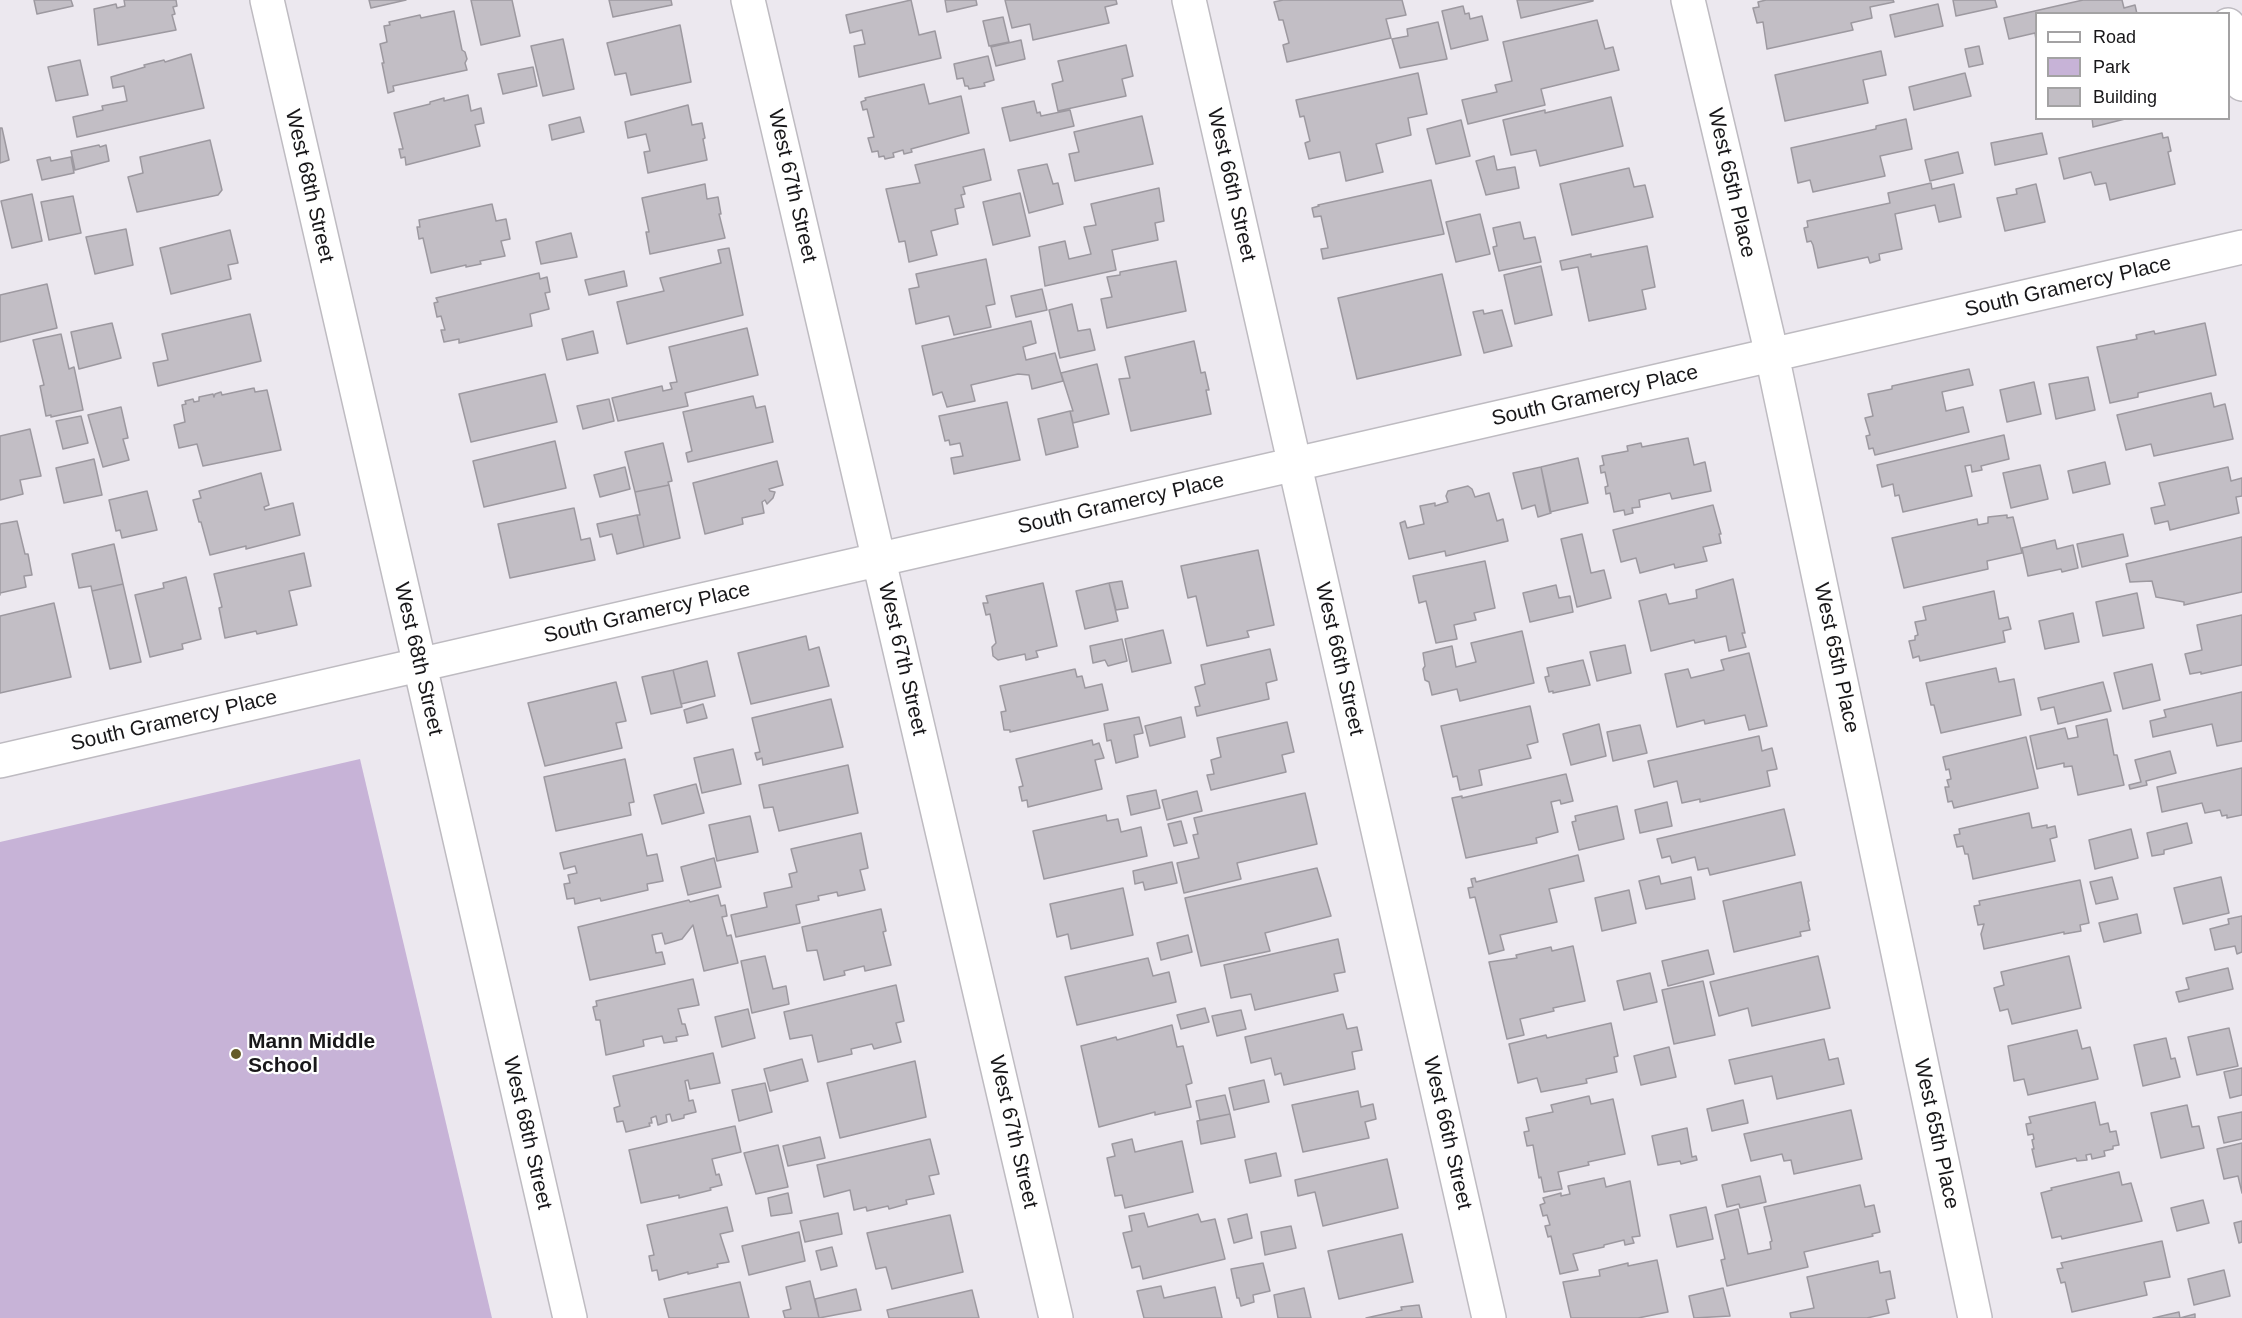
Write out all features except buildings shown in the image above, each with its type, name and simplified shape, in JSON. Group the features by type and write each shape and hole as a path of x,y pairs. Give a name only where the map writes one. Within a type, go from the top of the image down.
{"street":[{"name":"West 68th Street","path":"267,0 570,1318"},
{"name":"West 67th Street","path":"748,0 1056,1318"},
{"name":"West 66th Street","path":"1189,0 1489,1318"},
{"name":"West 65th Place","path":"1688,0 1772,355 1975,1318"},
{"path":"2230,30 2242,84"},
{"name":"South Gramercy Place","path":"0,761 2242,248"}],"green space":[{"name":"Mann Middle School","path":"360,759 492,1318 0,1318 0,842"}],"place":[{"name":"Mann Middle School","path":"236,1054"}]}
